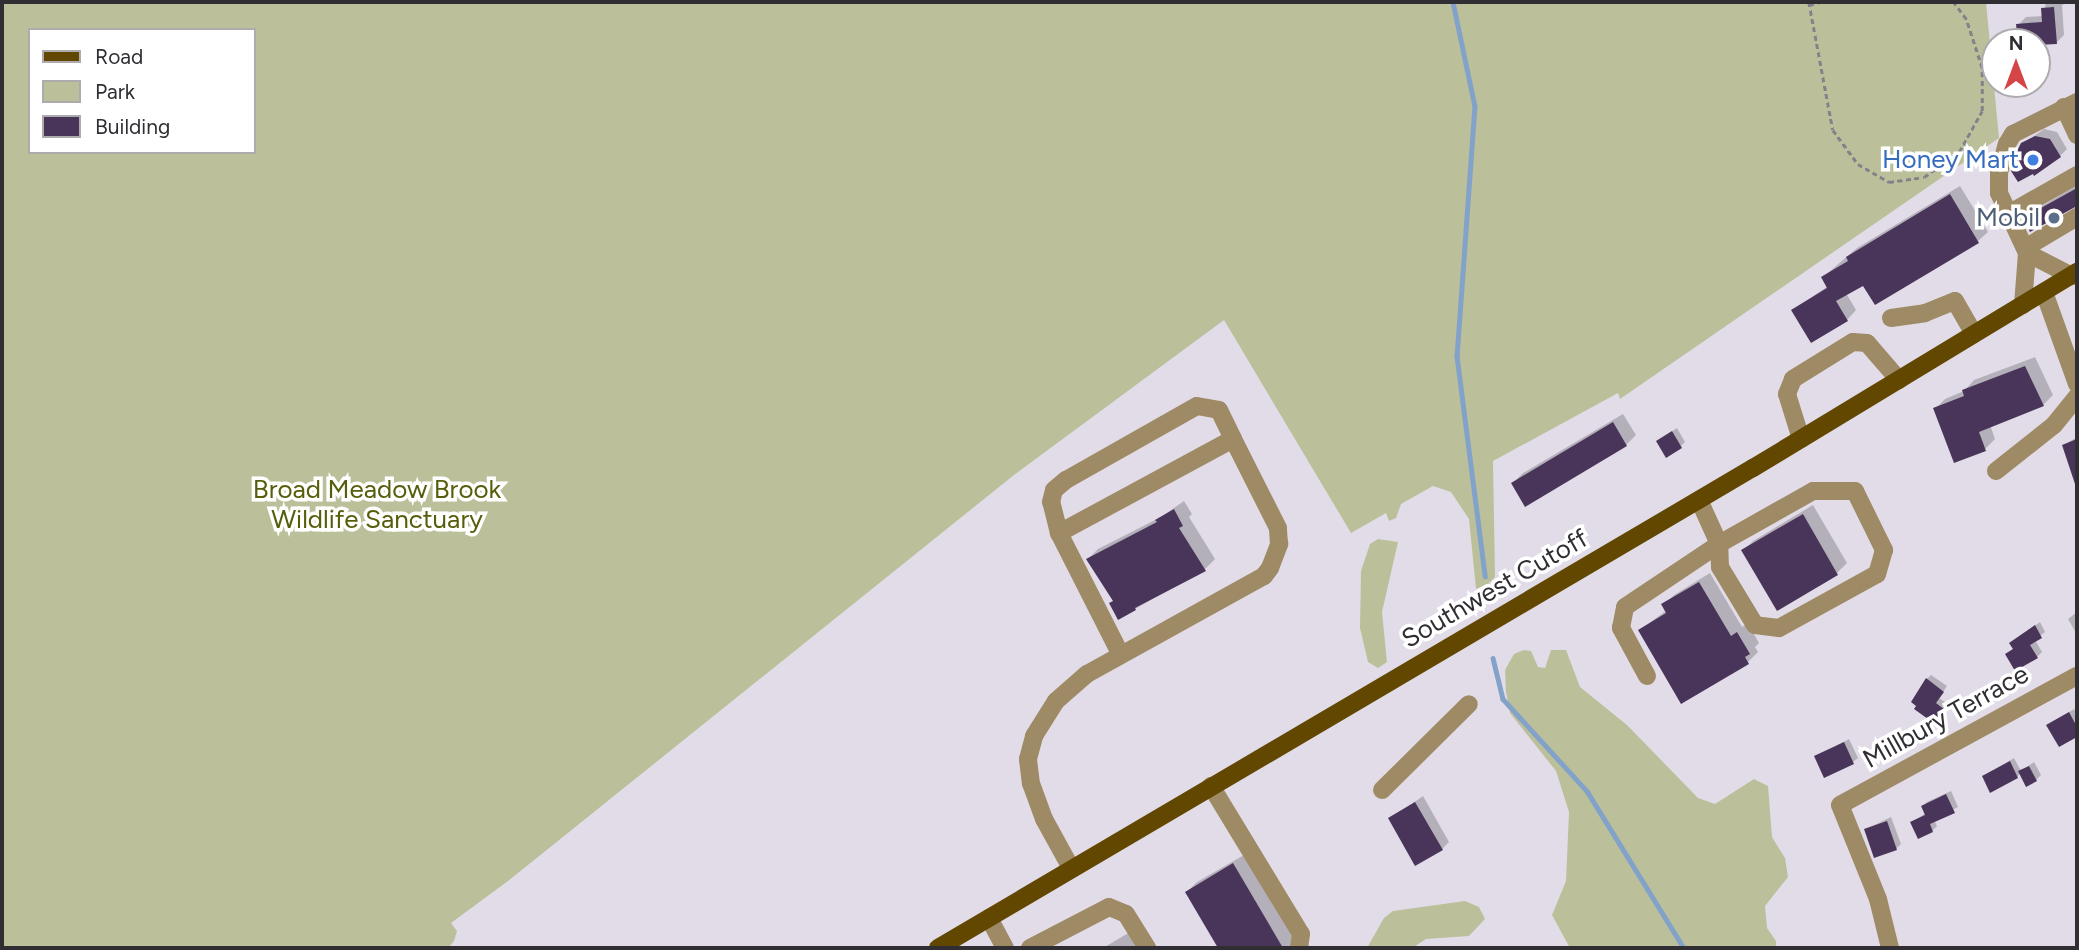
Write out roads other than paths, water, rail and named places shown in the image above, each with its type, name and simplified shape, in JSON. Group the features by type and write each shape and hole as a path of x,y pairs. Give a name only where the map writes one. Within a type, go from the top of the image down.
{"main road":[{"name":"Southwest Cutoff","path":"938,948 1699,500 2074,274"}],"street":[{"path":"2023,305 2026,251 1999,193 1999,173 2007,144 2013,134 2071,105 2077,135"},
{"path":"2010,213 2077,175"},
{"path":"2026,251 2077,218"},
{"path":"2026,251 2074,274"},
{"path":"2044,292 2077,384"},
{"path":"1891,318 1925,313 1955,301 1974,334"},
{"path":"1801,439 1787,394 1793,379 1853,342 1867,342 1899,380"},
{"path":"1996,471 2054,425 2077,397"},
{"path":"1071,868 1044,819 1031,784 1028,759 1034,736 1056,701 1087,674 1120,653 1252,583 1270,568 1279,544 1278,528 1219,410 1197,406 1066,480 1054,491 1051,502 1059,533 1120,653"},
{"path":"1059,533 1233,439"},
{"path":"1647,676 1621,628 1625,607 1719,544 1813,491 1856,491 1884,550 1877,574 1779,628 1755,625 1720,567 1719,544 1699,500"},
{"name":"Millbury Terrace","path":"1890,948 1878,899 1840,805 2077,676"},
{"path":"1382,790 1469,705"},
{"path":"1211,786 1301,934 1299,948"},
{"path":"1030,948 1109,906 1126,914 1147,948"},
{"path":"989,918 1005,948"}],"waterway":[{"path":"1453,2 1475,106 1457,356 1485,576"},
{"path":"1493,658 1503,699 1587,791 1684,948"}],"place":[{"name":"Honey Mart","path":"2033,160"},
{"name":"Mobil","path":"2054,218"}],"park label":[{"name":"Broad Meadow Brook Wildlife Sanctuary","path":"377,505"}]}
